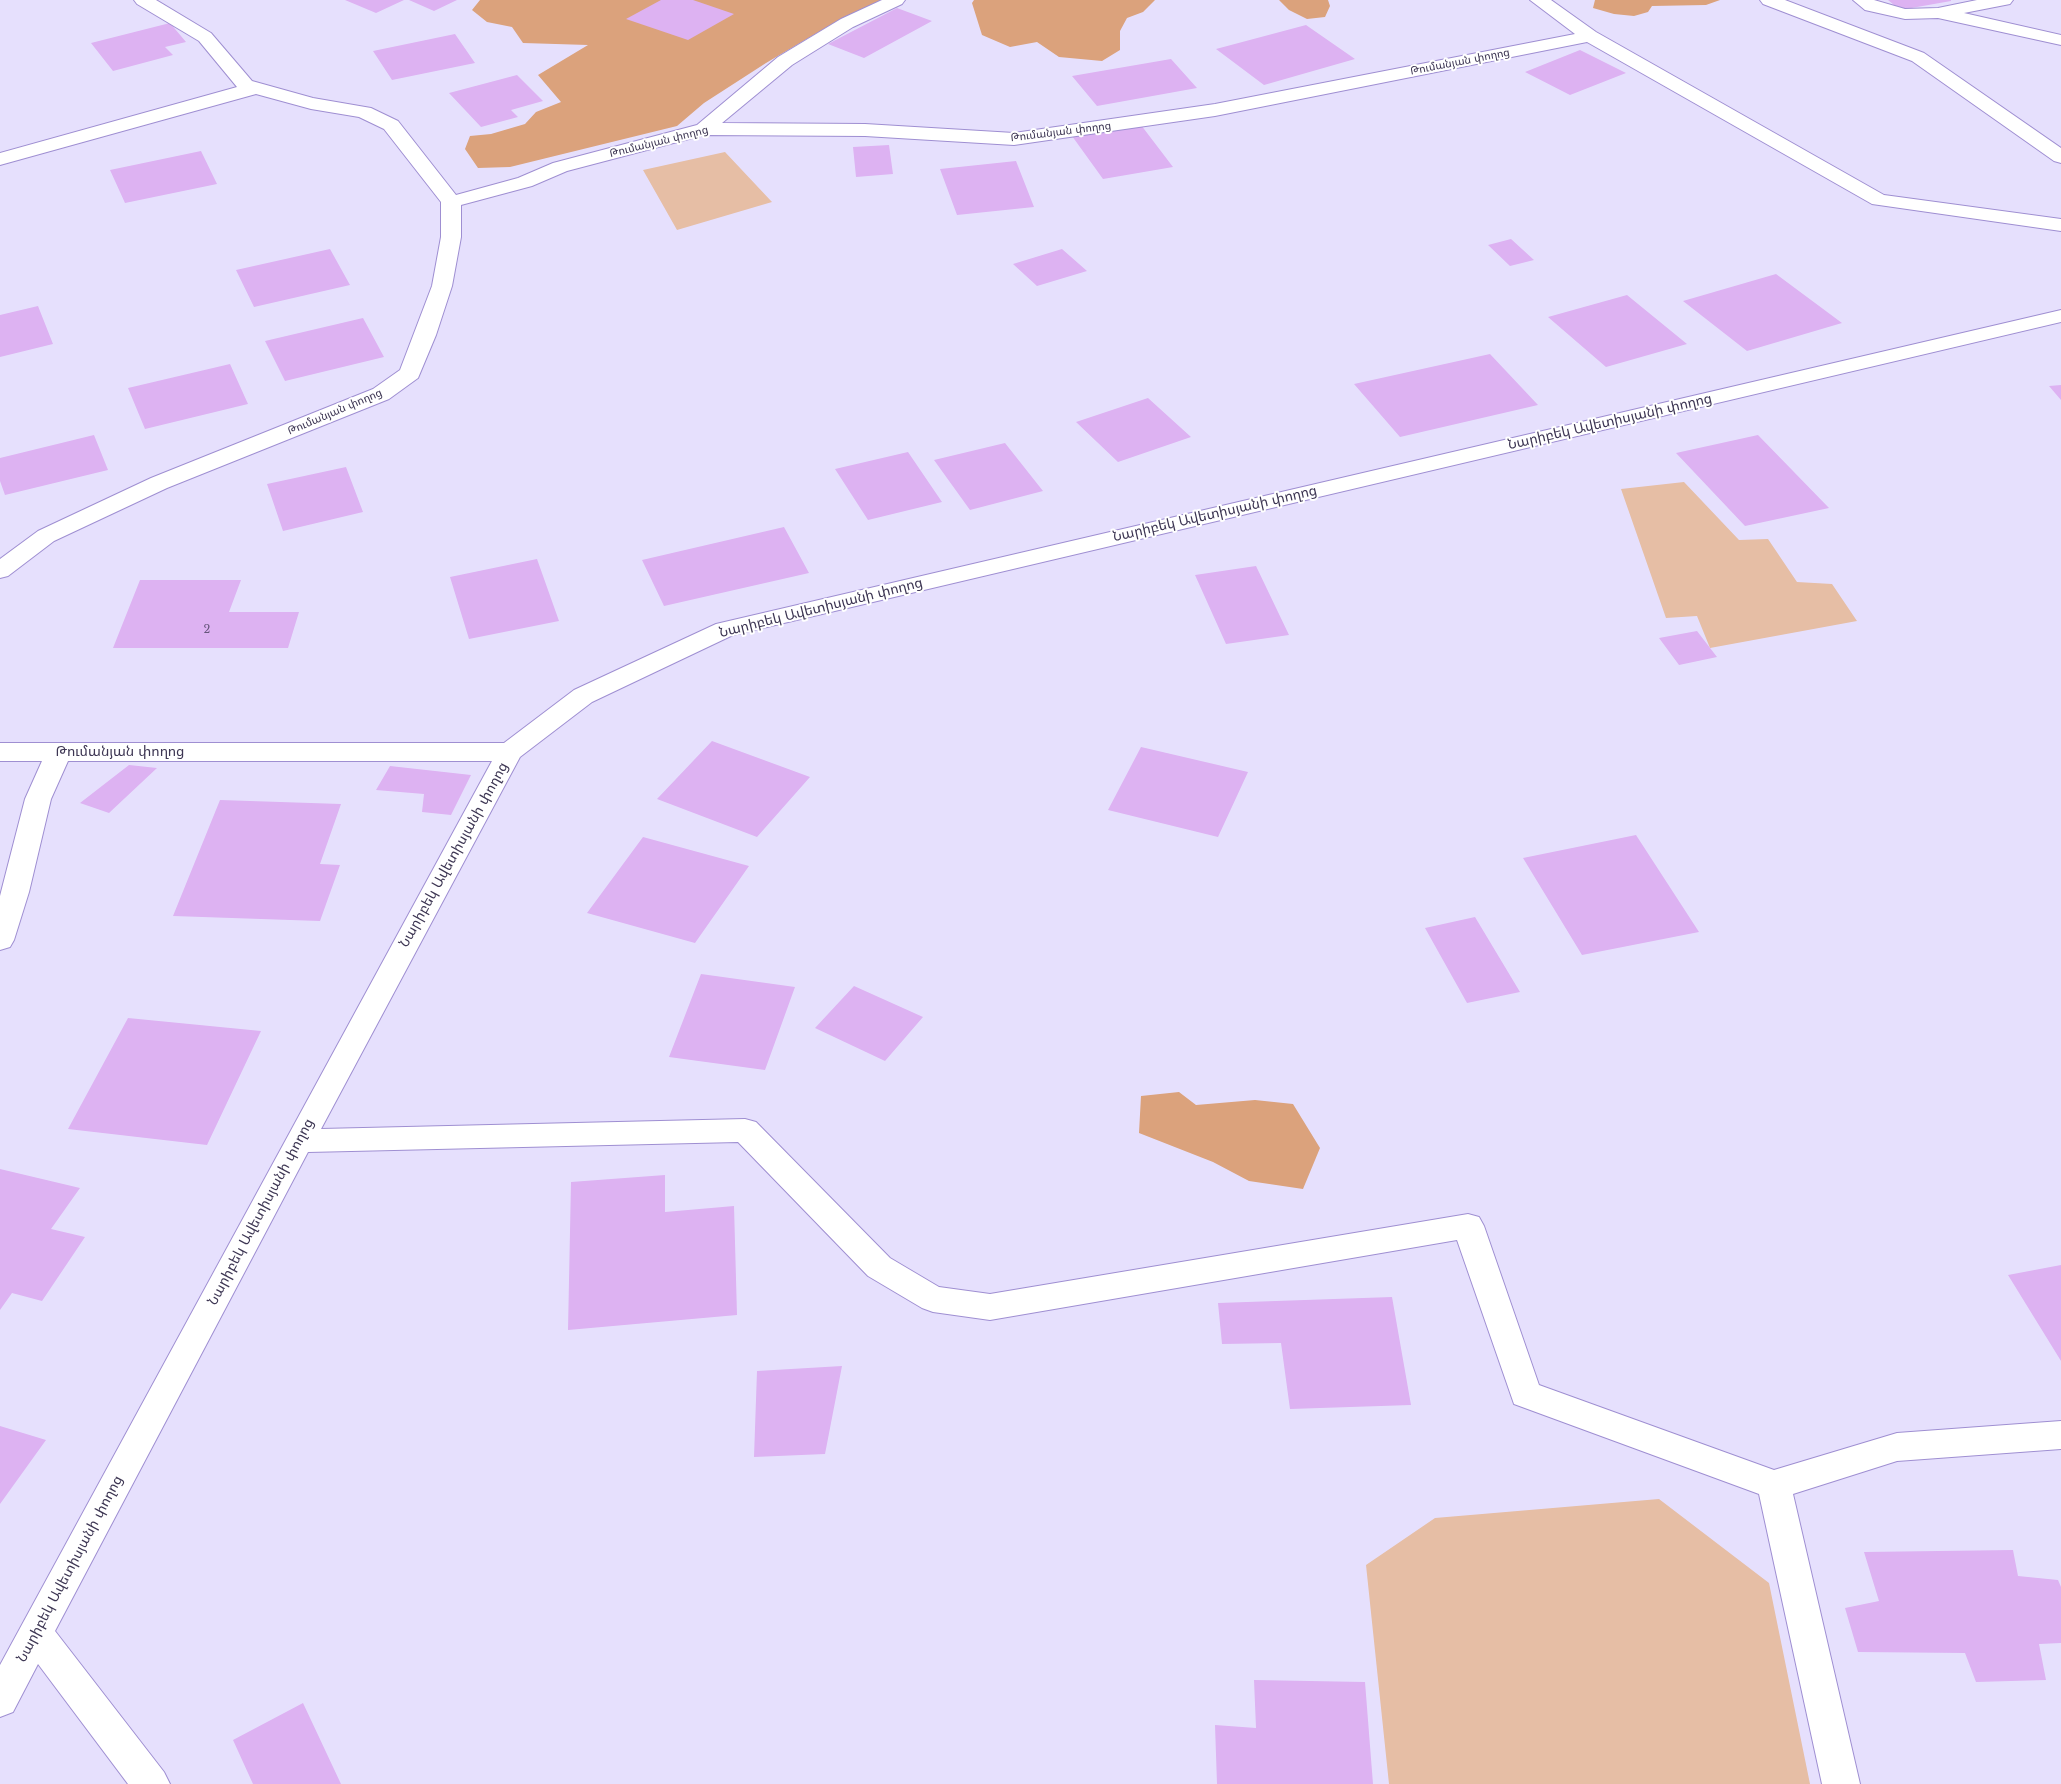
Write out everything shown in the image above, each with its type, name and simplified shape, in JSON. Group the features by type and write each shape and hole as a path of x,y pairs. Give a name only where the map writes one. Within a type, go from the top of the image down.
{"street":[{"path":"143,0 205,37 245,85 311,103 364,112 391,125 451,202"},
{"path":"704,128 785,61 847,23 896,0"},
{"path":"1539,0 1590,36 1879,200 2061,225"},
{"path":"1770,0 1918,57 2061,157"},
{"path":"1862,0 1871,6 1905,14 1938,13 2004,0"},
{"path":"1938,13 2061,40"},
{"name":"Թումանյան փողոց","path":"0,571 46,536 159,483 381,394 410,373 442,286 451,237 451,202 525,182 560,168 704,128 865,130 1014,139 1215,110 1590,36"},
{"path":"0,159 256,88"},
{"name":"Նարիբեկ Ավետիսյանի փողոց","path":"0,1700 299,1141 510,752 583,696 725,629 2061,316"},
{"name":"Թումանյան փողոց","path":"0,752 510,752"},
{"path":"0,940 15,892 38,799 59,752"},
{"path":"299,1141 745,1130 879,1267 933,1299 990,1308 1468,1226 1526,1394 1774,1485 1897,1446 2061,1435"},
{"path":"1774,1485 1841,1784"},
{"path":"36,1634 151,1784"}],"shaded area":[{"path":"480,0 881,0 827,27 766,63 704,103 677,126 510,167 478,168 465,149 470,136 491,134 525,124 536,112 561,102 538,75 588,45 523,43 512,27 487,22 472,10"},
{"path":"974,0 1155,0 1143,12 1127,18 1120,31 1120,50 1102,61 1059,57 1037,42 1010,47 982,35 972,3"},
{"path":"1279,0 1328,0 1330,6 1325,17 1307,19 1289,10"},
{"path":"1595,0 1720,0 1706,5 1652,6 1648,12 1634,16 1614,14 1593,8"},
{"path":"725,152 772,202 677,230 643,170"},
{"path":"1684,482 1739,540 1768,539 1797,582 1832,584 1857,621 1710,648 1697,616 1666,618 1621,489"},
{"path":"1179,1092 1196,1105 1255,1100 1293,1104 1320,1148 1303,1189 1249,1181 1213,1162 1139,1133 1141,1096"},
{"path":"1659,1499 1769,1583 1810,1784 1389,1784 1366,1565 1435,1518"}],"building":[{"path":"345,0 404,0 376,13"},
{"path":"409,0 457,0 434,11"},
{"path":"661,0 693,0 734,14 688,40 626,19"},
{"path":"1888,0 1951,0 1951,1 1900,10"},
{"path":"897,8 932,21 864,58 828,44"},
{"path":"170,23 186,42 165,47 173,55 113,71 91,43"},
{"path":"1306,25 1355,59 1264,85 1216,49"},
{"path":"455,34 475,63 392,80 373,51"},
{"path":"1580,50 1626,73 1570,95 1525,72"},
{"path":"1171,59 1197,88 1097,106 1072,76"},
{"path":"517,75 543,101 511,110 518,117 481,127 449,93"},
{"path":"1141,125 1173,167 1103,179 1072,136"},
{"path":"889,145 893,174 856,177 853,147"},
{"path":"201,151 217,184 125,203 110,170"},
{"path":"1016,161 1034,207 957,215 940,169"},
{"path":"1511,239 1534,260 1510,266 1488,245"},
{"path":"330,249 350,285 254,307 236,270"},
{"path":"1062,249 1087,271 1037,286 1013,264"},
{"path":"1776,274 1842,323 1747,351 1683,301"},
{"path":"1627,295 1687,344 1606,367 1548,317"},
{"path":"38,306 53,344 0,357 0,315"},
{"path":"363,318 384,357 285,381 265,341"},
{"path":"1490,354 1538,405 1400,437 1354,384"},
{"path":"230,364 248,404 145,429 128,388"},
{"path":"2061,385 2061,400 2049,386"},
{"path":"1148,398 1191,437 1118,462 1076,422"},
{"path":"94,435 108,470 5,495 0,481 0,458"},
{"path":"1758,435 1829,508 1745,526 1676,453"},
{"path":"1005,443 1043,491 970,510 934,460"},
{"path":"908,452 942,502 868,520 835,469"},
{"path":"346,467 363,512 283,531 267,484"},
{"path":"784,527 809,573 664,606 642,560"},
{"path":"537,559 559,621 469,639 450,577"},
{"path":"1256,566 1289,635 1226,644 1195,575"},
{"path":"140,580 241,580 229,612 299,612 288,648 113,648"},
{"path":"1697,631 1717,657 1679,665 1659,638"},
{"path":"712,741 810,777 757,837 657,799"},
{"path":"1141,747 1248,772 1218,837 1108,810"},
{"path":"129,765 157,768 109,813 80,803"},
{"path":"390,766 471,775 451,815 422,812 424,794 376,790"},
{"path":"220,800 341,804 320,864 340,865 320,921 173,916"},
{"path":"1636,835 1699,932 1582,955 1523,858"},
{"path":"643,837 749,866 695,943 587,913"},
{"path":"1475,917 1520,992 1467,1003 1425,928"},
{"path":"701,974 795,987 765,1070 669,1057"},
{"path":"854,986 923,1017 885,1061 815,1028"},
{"path":"128,1018 261,1031 207,1145 68,1129"},
{"path":"0,1169 80,1188 51,1229 85,1237 42,1301 12,1293 0,1310"},
{"path":"665,1175 665,1212 734,1206 737,1315 568,1330 571,1182"},
{"path":"2061,1265 2061,1361 2008,1275"},
{"path":"1392,1297 1411,1405 1290,1409 1281,1343 1222,1344 1218,1303"},
{"path":"842,1366 825,1454 754,1457 757,1371"},
{"path":"0,1426 46,1440 0,1504"},
{"path":"2013,1550 2018,1576 2058,1580 2061,1587 2061,1643 2039,1644 2046,1680 1976,1682 1965,1653 1858,1652 1845,1608 1879,1601 1864,1552"},
{"path":"1254,1680 1365,1682 1373,1784 1217,1784 1215,1725 1256,1728"},
{"path":"303,1703 341,1784 253,1784 233,1740"}]}
